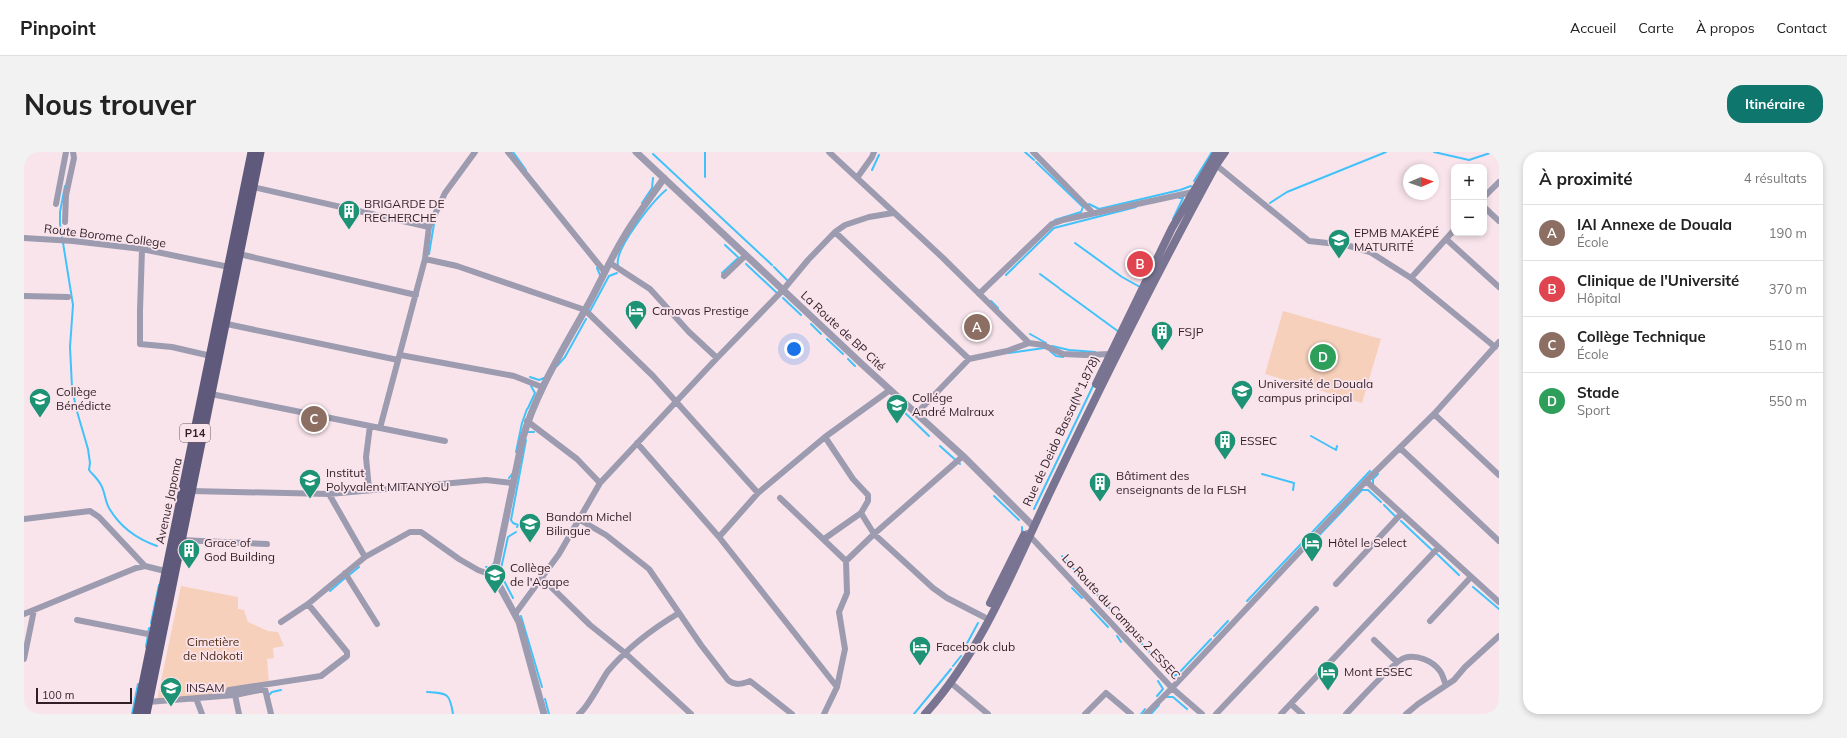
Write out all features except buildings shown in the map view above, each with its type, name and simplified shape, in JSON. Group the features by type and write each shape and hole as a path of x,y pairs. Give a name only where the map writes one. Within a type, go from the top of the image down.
{"main road":[{"name":"Avenue Japoma","path":"137,714 153,635 181,540 192,491 211,394 229,267 252,152"},
{"name":"Avenue Japoma","path":"146,714 211,356 239,254 260,152"},
{"name":"Rue de Deido Bassa(N°1.878)","path":"1032,525 1111,354 1172,228 1217,152"},
{"path":"925,714 951,683 978,638 1032,525 1167,255 1216,165 1225,152"},
{"path":"918,714 956,667 1028,534"}],"street":[{"path":"56,204 66,152"},
{"path":"65,222 66,195 74,158 73,152"},
{"path":"380,428 425,259 429,227 445,193 475,152"},
{"path":"508,152 604,271"},
{"name":"La Route de BP Cité","path":"636,152 890,390 964,456 1032,525"},
{"path":"829,152 1029,343"},
{"path":"857,178 872,158 874,152"},
{"path":"1033,152 1093,213"},
{"path":"1146,714 1366,481 1434,414 1497,345 1411,278 1370,252 1346,245 1309,241 1216,165"},
{"path":"494,576 527,421 542,387 585,310 604,271 624,236 664,178"},
{"path":"1487,194 1499,182"},
{"path":"253,187 429,227"},
{"path":"979,294 1052,224 1062,220 1193,192"},
{"path":"1487,210 1499,221"},
{"path":"515,614 542,578 580,520 600,483 675,402 783,290 808,260 841,227 875,216 893,213"},
{"path":"835,232 969,359"},
{"path":"1411,278 1451,233"},
{"name":"Route Borome College","path":"24,238 74,241 142,249 229,267"},
{"path":"1446,239 1499,287"},
{"path":"142,249 140,344 172,347 211,356"},
{"path":"239,254 416,294"},
{"path":"724,276 746,255"},
{"path":"425,259 457,266 585,310 653,376 758,492"},
{"path":"610,262 650,289 689,332 717,358"},
{"path":"24,296 68,297"},
{"path":"221,323 399,358 514,376 542,387"},
{"path":"916,414 969,359 1007,351 1029,343 1043,345 1063,354 1111,354"},
{"path":"719,537 758,492 825,437 890,390"},
{"path":"211,394 445,441"},
{"path":"1434,414 1499,475"},
{"path":"527,421 577,459 600,483"},
{"path":"369,489 366,457 370,426"},
{"path":"824,539 860,512 868,501 868,495 853,479 825,437"},
{"path":"637,443 719,537 837,687"},
{"path":"1400,448 1499,541"},
{"path":"846,561 874,534 964,456"},
{"path":"192,491 329,494 369,489 486,480 513,483"},
{"path":"1366,481 1499,602"},
{"path":"329,494 365,557"},
{"path":"780,498 846,561 847,593 839,612 845,646 837,687 824,714"},
{"path":"24,519 90,511 99,517 145,566"},
{"path":"860,512 874,534 933,588 947,598 984,617"},
{"path":"1336,584 1401,514"},
{"path":"580,520 606,536 647,566 728,680 734,684 750,681 792,714"},
{"path":"281,622 308,604 365,557 410,532 421,532 470,566 494,576 515,614 522,633 544,714"},
{"name":"La Route du Campus 2 ESSEC","path":"1028,534 1172,688 1202,714"},
{"path":"181,540 267,544"},
{"path":"1281,714 1438,548"},
{"path":"24,614 136,568 145,566 171,572"},
{"path":"345,573 377,624"},
{"path":"1430,621 1471,577"},
{"path":"542,578 590,625 625,653 691,714"},
{"path":"227,695 229,690 321,676 347,656 347,652 308,604"},
{"path":"1216,714 1316,609"},
{"path":"24,659 34,610"},
{"path":"580,714 608,672 625,653 640,638 680,613"},
{"path":"77,620 153,635"},
{"path":"1406,714 1418,704 1454,680 1465,667 1499,636"},
{"path":"1374,640 1397,662"},
{"path":"1346,714 1397,662 1404,658 1417,657 1434,664 1440,672 1446,685"},
{"path":"951,683 988,714"},
{"path":"148,702 234,695 265,689 271,714"},
{"path":"1085,714 1106,693 1131,714"},
{"path":"234,695 239,714"},
{"path":"196,698 202,714"},
{"path":"1291,704 1302,714"}],"green space":[{"path":"1283,311 1381,339 1362,403 1265,374"},
{"name":"Cimetière de Ndokoti","path":"181,586 238,597 238,609 244,610 248,622 268,631 278,632 284,646 273,648 274,658 267,659 269,684 229,693 157,700"}],"waterway":[{"path":"513,152 526,170"},
{"path":"705,152 705,177"},
{"path":"1025,152 1034,160"},
{"path":"1194,181 1212,152"},
{"path":"1270,203 1287,192 1386,152"},
{"path":"1434,152 1469,160 1493,152"},
{"path":"653,154 772,265"},
{"path":"872,170 879,155"},
{"path":"1036,162 1083,207 1081,212 1055,220"},
{"path":"642,203 652,188 653,178"},
{"path":"65,186 60,212 60,224 73,305 70,347 72,387 76,408 88,449 90,463 89,470 100,483 108,505 118,521 136,536 157,546"},
{"path":"1089,204 1099,209 1180,190 1191,186"},
{"path":"618,265 618,258 628,237 652,204 666,190"},
{"path":"1173,219 1183,198 1179,198"},
{"path":"1006,275 1054,228 1136,207"},
{"path":"429,254 434,224"},
{"path":"1075,243 1122,277 1140,287"},
{"path":"725,245 740,259"},
{"path":"722,273 737,259"},
{"path":"746,264 777,293"},
{"path":"774,267 788,281"},
{"path":"597,268 600,275"},
{"path":"589,313 609,276 617,273"},
{"path":"1040,274 1059,288"},
{"path":"1060,289 1078,302"},
{"path":"783,298 801,315"},
{"path":"991,301 998,308"},
{"path":"1078,302 1119,332"},
{"path":"557,366 565,357 586,319"},
{"path":"811,324 821,334"},
{"path":"1030,334 1046,343"},
{"path":"827,339 843,354"},
{"path":"1052,346 1069,350 1095,352"},
{"path":"1009,353 1044,348"},
{"path":"1050,351 1056,356 1063,357"},
{"path":"848,359 855,366"},
{"path":"530,377 539,380 544,378"},
{"path":"528,408 535,393 531,386"},
{"path":"1034,509 1093,386"},
{"path":"899,407 929,436"},
{"path":"516,452 522,423 527,409"},
{"path":"528,432 534,432"},
{"path":"1311,436 1336,450 1337,446"},
{"path":"517,527 518,525 513,523 511,520 526,440"},
{"path":"940,446 960,464"},
{"path":"1247,601 1370,471"},
{"path":"509,478 512,474"},
{"path":"1262,474 1294,483 1293,490"},
{"path":"1373,484 1373,479 1378,474"},
{"path":"1311,544 1362,490 1368,490 1381,502"},
{"path":"994,496 1019,520"},
{"path":"1384,505 1395,516"},
{"path":"1401,521 1434,552"},
{"path":"1022,527 1022,533"},
{"path":"513,598 500,573 508,537 516,532"},
{"path":"1437,554 1459,575"},
{"path":"1062,556 1163,667"},
{"path":"486,567 491,567 494,563"},
{"path":"348,576 359,567"},
{"path":"486,576 494,581"},
{"path":"330,591 345,578"},
{"path":"151,623 159,585"},
{"path":"1473,587 1499,609"},
{"path":"1072,588 1082,598"},
{"path":"1091,609 1108,627"},
{"path":"521,616 542,687"},
{"path":"1214,636 1228,621"},
{"path":"964,649 978,623"},
{"path":"146,647 149,628"},
{"path":"1117,636 1121,642"},
{"path":"1174,676 1178,674 1211,639"},
{"path":"953,666 961,656"},
{"path":"914,714 951,669"},
{"path":"1157,696 1163,689 1158,681"},
{"path":"132,714 138,684"},
{"path":"269,695 272,692 281,690"},
{"path":"427,692 443,694 449,698 453,714"},
{"path":"1167,697 1173,697 1187,709"},
{"path":"545,699 549,714"},
{"path":"1151,714 1159,705"},
{"path":"1141,714 1145,709"}],"place":[{"name":"BRIGARDE DE RECHERCHE","path":"349,230"},
{"name":"EPMB MAKÉPÉ MATURITÉ","path":"1339,260"},
{"name":"Clinique de l'Université","path":"1140,264"},
{"name":"IAI Annexe de Douala","path":"977,327"},
{"name":"Canovas Prestige","path":"636,330"},
{"name":"FSJP","path":"1162,352"},
{"name":"Stade","path":"1323,357"},
{"name":"Université de Douala campus principal","path":"1242,410"},
{"name":"Collège Bénédicte","path":"40,418"},
{"name":"Collège Technique","path":"314,419"},
{"name":"Collége André Malraux","path":"897,424"},
{"name":"ESSEC","path":"1225,460"},
{"name":"Institut Polyvalent MITANYOU","path":"310,500"},
{"name":"Bâtiment des enseignants de la FLSH","path":"1100,502"},
{"name":"Bandom Michel Bilingue","path":"530,544"},
{"name":"Hôtel le Select","path":"1312,562"},
{"name":"Grace of God Building","path":"189,570"},
{"name":"Collège de l'Agape","path":"495,594"},
{"name":"Facebook club","path":"920,666"},
{"name":"Mont ESSEC","path":"1328,692"},
{"name":"INSAM","path":"171,708"}]}
